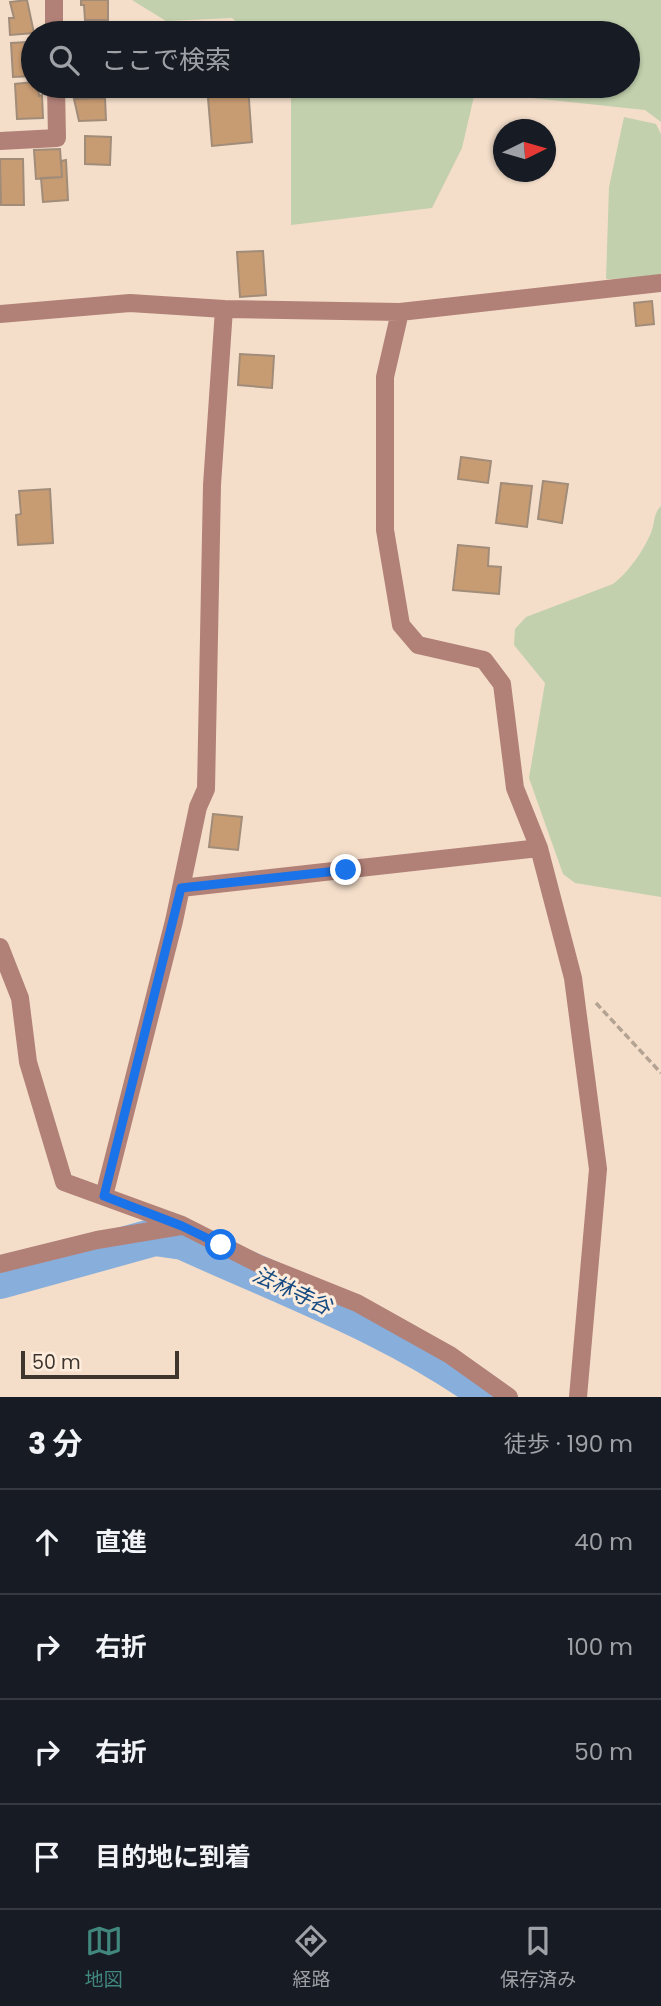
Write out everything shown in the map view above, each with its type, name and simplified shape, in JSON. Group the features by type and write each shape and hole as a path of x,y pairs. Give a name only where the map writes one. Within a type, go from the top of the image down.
{"street":[{"path":"54,0 54,21"},
{"path":"0,141 57,138 55,98"},
{"path":"0,314 130,303 224,309 400,312 661,283"},
{"path":"104,1196 181,888 198,807 206,789 212,498 224,309"},
{"path":"400,312 385,377 385,530 401,625 418,645 484,660 502,684 515,788 539,848 573,978 598,1169 579,1397"},
{"path":"181,888 539,848"},
{"path":"0,947 20,998 27,1062 64,1182 182,1226 257,1263 358,1303 450,1355 509,1397"},
{"path":"0,1264 96,1240 182,1226"}],"path":[{"path":"573,978 661,1073"}],"green space":[{"path":"132,0 661,0 661,122 645,110 532,98 640,98 640,21 235,21 232,18 166,21"},
{"path":"291,98 474,98 462,148 432,208 291,225"},
{"path":"624,117 656,124 661,134 661,278 606,279 609,187"},
{"path":"661,506 661,897 575,883 563,874 529,778 545,683 514,645 515,629 526,617 613,584 619,579 644,547"}],"building":[{"path":"27,0 31,21 21,21 21,34 10,35 9,18 14,18 10,2"},
{"path":"81,0 108,0 108,20 85,20"},
{"path":"21,42 21,77 13,77 11,43"},
{"path":"21,83 21,98 42,98 43,118 17,119 15,84"},
{"path":"105,98 106,120 79,121 74,99"},
{"path":"208,98 249,98 252,142 212,146"},
{"path":"85,136 111,137 110,165 85,164"},
{"path":"60,149 62,177 36,179 34,150"},
{"path":"0,159 23,159 24,205 1,205"},
{"path":"66,160 68,200 43,202 41,178 62,177 61,161"},
{"path":"263,251 266,295 240,297 237,252"},
{"path":"652,301 654,324 636,326 634,303"},
{"path":"240,354 274,356 272,388 238,385"},
{"path":"461,457 491,461 488,483 458,479"},
{"path":"543,481 568,484 562,523 538,519"},
{"path":"501,483 532,486 527,527 496,523"},
{"path":"50,489 53,543 18,545 16,515 21,514 19,491"},
{"path":"458,545 489,548 488,566 501,567 499,594 453,590"},
{"path":"213,814 242,817 238,850 209,847"}],"waterway":[{"name":"法林寺谷","path":"0,1280 155,1237 183,1241 380,1330 456,1373 491,1397"}],"route":[{"path":"221,1245 182,1226 104,1196 181,888 346,870"}]}
